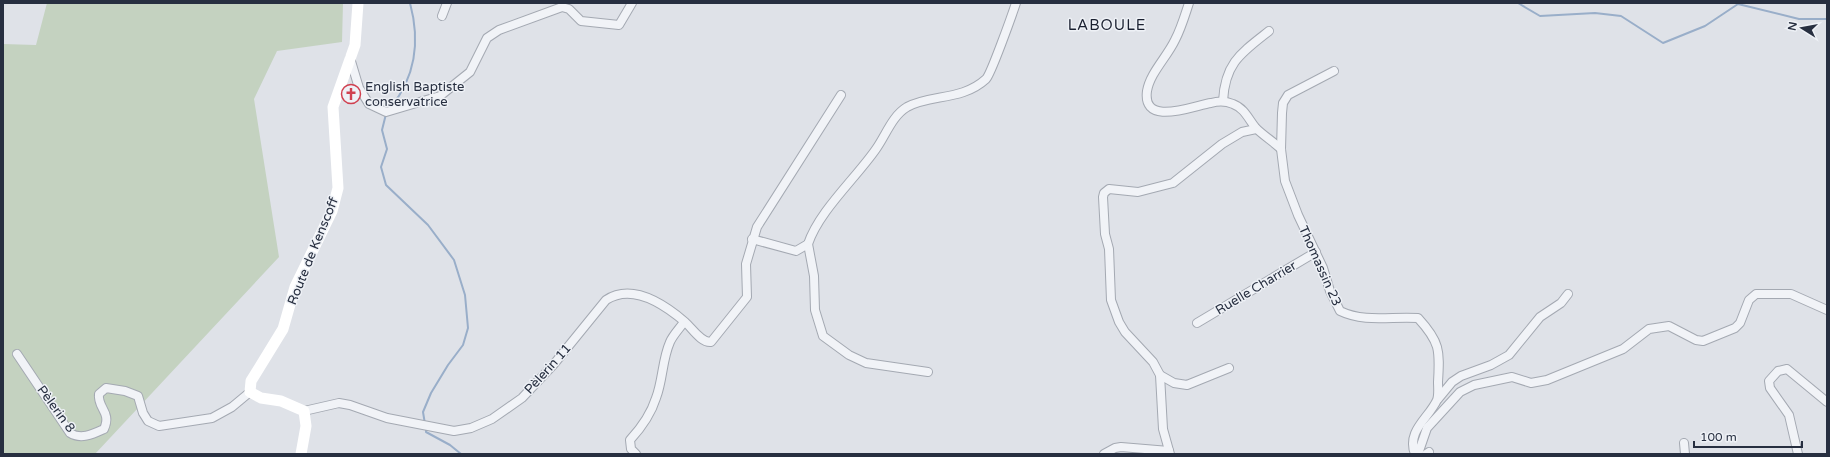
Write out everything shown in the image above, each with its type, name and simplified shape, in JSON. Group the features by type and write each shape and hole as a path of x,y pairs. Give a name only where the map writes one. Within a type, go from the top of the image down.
{"main road":[{"name":"Route de Kenscoff","path":"250,392 251,381 283,329 295,287 332,211 338,188 333,107 355,45 358,3"},
{"path":"250,392 261,398 281,401 304,411 306,426 301,454"}],"street":[{"path":"442,16 447,3"},
{"path":"350,58 359,88 369,104 386,112 440,96 470,72 487,38 500,30 562,7 569,9 580,21 619,25 632,3"},
{"path":"928,372 866,363 849,356 823,336 815,310 814,276 808,244 811,234 821,219 877,148 899,114 907,107 960,94 987,78 1016,3"},
{"path":"1189,3 1175,40 1151,81 1147,91 1148,100 1151,107 1159,112 1168,113 1224,101 1240,108 1247,114 1256,128 1281,149"},
{"path":"1224,101 1224,84 1230,69 1242,52 1269,31"},
{"name":"Thomassin 23","path":"1334,71 1288,95 1283,108 1281,149 1286,181 1298,215 1316,252 1330,291 1340,312 1359,318 1418,318 1433,334 1440,355 1438,399"},
{"path":"808,244 796,251 752,239 764,213 841,95"},
{"path":"1104,454 1115,448 1121,447 1169,452 1163,429 1160,375 1153,362 1125,332 1114,311 1110,290 1109,249 1105,234 1103,204 1104,193 1112,189 1138,192 1173,183 1222,144 1242,132 1256,128"},
{"name":"Pèlerin 11","path":"304,411 339,403 350,405 387,418 454,431 471,428 492,419 522,398 554,364 606,300 615,294 640,295 662,304 704,341 711,342 747,296 746,264 752,239"},
{"name":"Ruelle Charrier","path":"1197,323 1316,252"},
{"path":"1415,454 1413,439 1417,429 1452,382 1461,376 1491,365 1509,355 1540,317 1561,303 1568,294"},
{"path":"1418,454 1427,428 1460,392 1474,385 1512,378 1537,383 1569,372 1623,348 1649,329 1669,326 1696,340 1703,341 1735,328 1740,323 1749,300 1756,294 1791,294 1827,310"},
{"path":"636,454 631,449 630,440 643,426 657,398 662,364 671,340 684,322"},
{"name":"Pèlerin 8","path":"17,354 70,433 75,436 82,436 104,428 108,421 98,398 99,394 106,388 125,391 138,396 143,413 148,421 159,426 212,418 232,407 250,392"},
{"path":"1160,375 1174,382 1187,385 1229,368"},
{"path":"1798,454 1789,415 1770,388 1769,381 1778,371 1787,369 1827,402"},
{"path":"1684,443 1685,454"}],"green space":[{"path":"47,3 343,3 342,42 277,51 254,99 279,257 95,454 3,454 3,44 36,45"}],"waterway":[{"path":"391,107 406,83 414,57 415,30 410,3"},
{"path":"1518,3 1540,16 1595,13 1621,16 1663,43 1705,26 1738,4 1799,19 1827,19"},
{"path":"386,114 382,130 387,149 381,167 386,185 428,225 454,260 465,295 468,328 463,345 448,365 431,393 423,412 425,424"},
{"path":"426,428 426,432 450,445 461,454"}],"place":[{"name":"English Baptiste conservatrice","path":"351,94"}],"district":[{"name":"LABOULE","path":"1107,25"}]}
